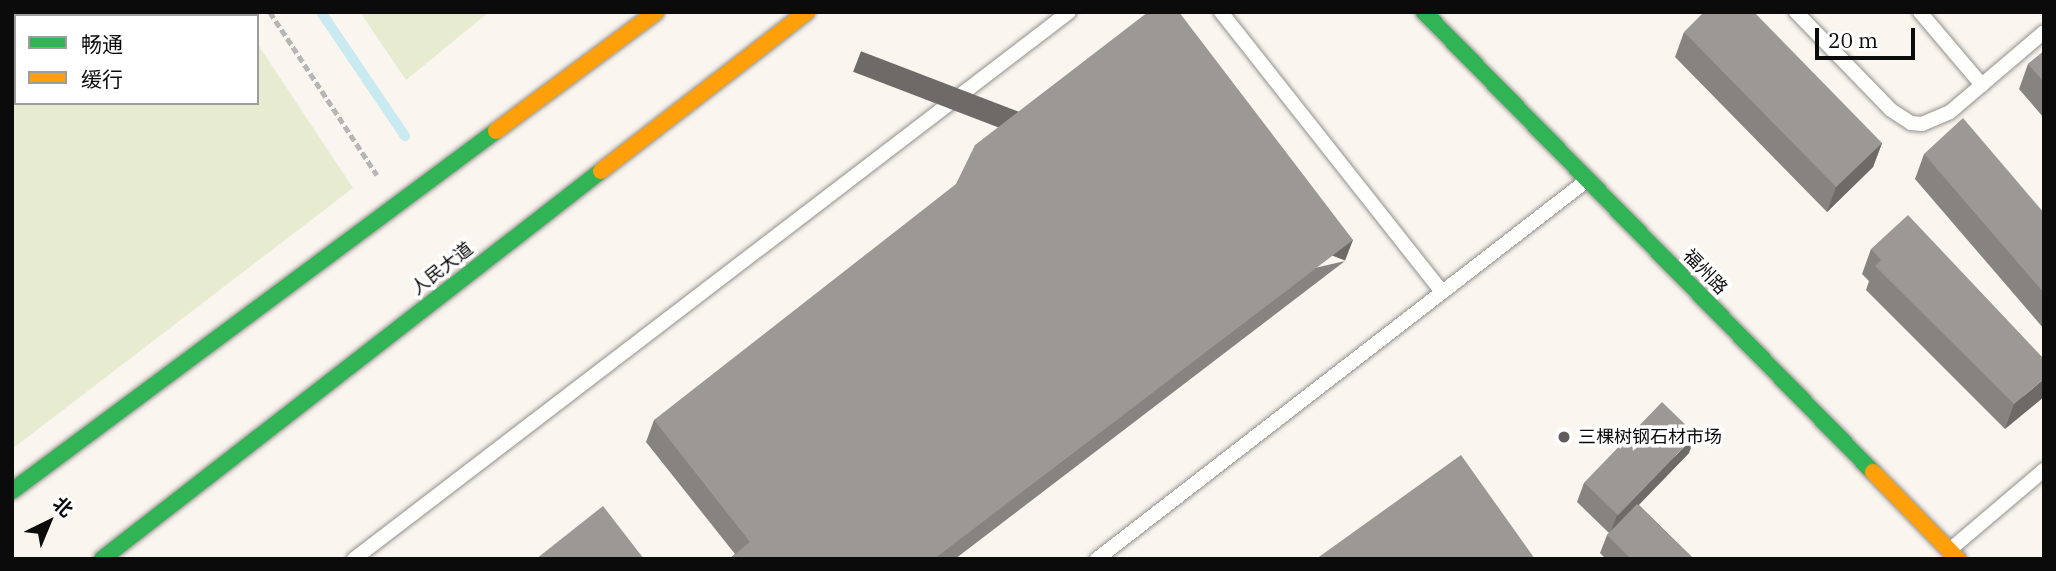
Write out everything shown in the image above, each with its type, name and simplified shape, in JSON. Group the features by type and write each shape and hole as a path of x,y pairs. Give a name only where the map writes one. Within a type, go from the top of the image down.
{"street":[{"path":"12,491 656,12"},
{"name":"人民大道","path":"102,559 807,12"},
{"name":"福州路","path":"1424,12 1954,555"}],"lane":[{"path":"354,559 1069,12"},
{"path":"1221,12 1442,292"},
{"path":"1796,12 1891,110 1911,123 1922,124 1955,117 1982,85 2044,32"},
{"path":"1920,12 1982,85"},
{"path":"1097,559 1588,180"},
{"path":"1954,555 2044,470"}],"path":[{"path":"270,12 397,205"}],"green space":[{"path":"12,12 237,12 238,14 14,14 14,105 259,105 259,46 353,188 12,449"},
{"path":"360,12 489,12 406,80"}],"building":[{"path":"1148,12 1179,12 1353,240 934,559 729,559 750,542 654,420 956,184 975,145"},
{"path":"1704,12 1754,12 1882,143 1836,187 1684,32"},
{"path":"2044,51 2044,82 2028,64"},
{"path":"1963,118 2044,213 2044,293 1924,154"},
{"path":"1908,215 2044,359 2044,379 2014,404 1875,266 1881,260 1871,249"},
{"path":"1662,402 1696,435 1618,515 1584,483"},
{"path":"1461,455 1535,559 1316,559"},
{"path":"1637,504 1694,559 1631,559 1607,535"},
{"path":"603,506 644,559 536,559"}],"waterway":[{"path":"321,12 405,136"}],"traffic: fast":[{"path":"1424,12 1873,472"},
{"path":"12,491 496,131"},
{"path":"102,559 601,171"}],"traffic: slow":[{"path":"496,131 656,12"},
{"path":"601,171 807,12"},
{"path":"1873,472 1958,559"}],"place":[{"name":"三棵树钢石材市场","path":"1564,437"}]}
